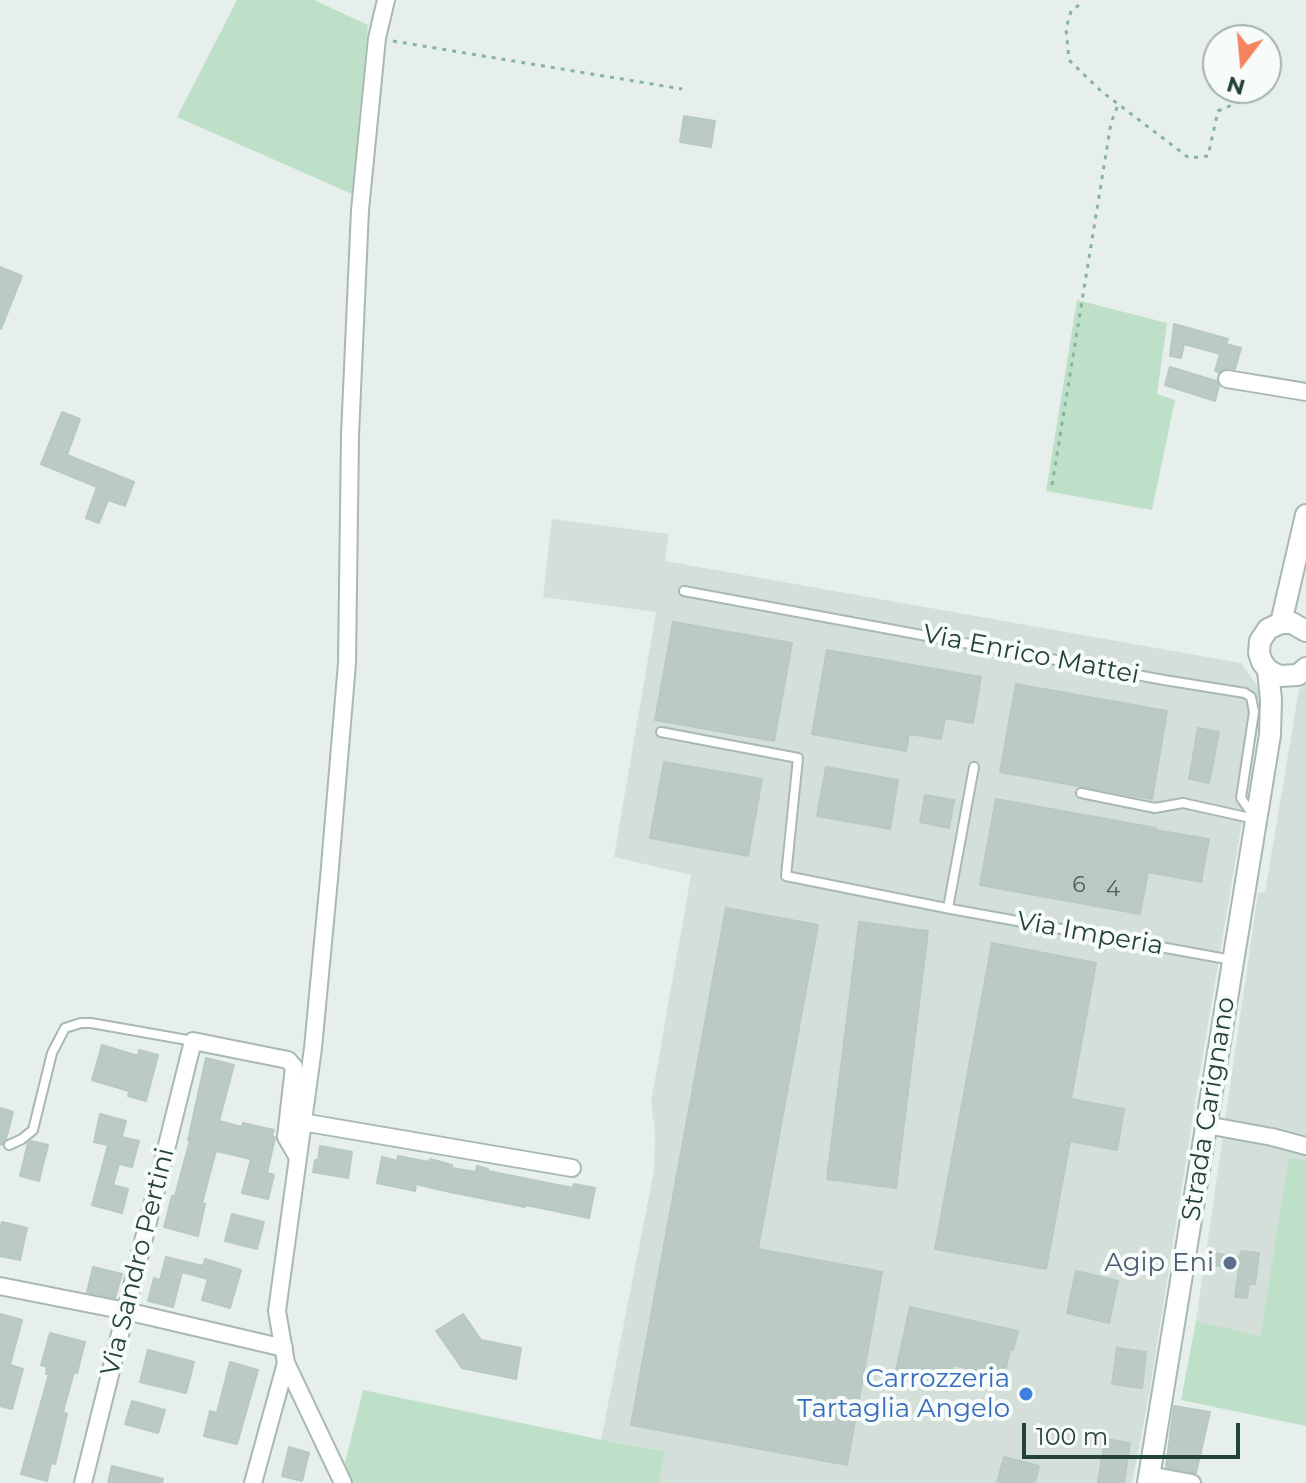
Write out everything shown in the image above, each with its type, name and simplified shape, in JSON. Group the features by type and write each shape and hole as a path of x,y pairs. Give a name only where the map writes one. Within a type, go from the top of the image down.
{"street":[{"path":"343,1483 285,1355 277,1311 313,1048 347,663 350,435 360,210 377,38 386,0"},
{"path":"1227,379 1306,392"},
{"path":"1306,515 1281,623 1292,623 1306,630"},
{"path":"1302,536 1299,587 1306,630"},
{"name":"Strada Carignano","path":"1148,1479 1270,735 1268,670 1259,653 1260,641 1268,629 1281,623"},
{"path":"1268,670 1287,677 1304,670"},
{"name":"Strada Carignano","path":"1270,735 1288,687 1304,670"},
{"path":"193,1041 288,1060 294,1067 286,1137 297,1156"},
{"name":"Via Sandro Pertini","path":"83,1483 193,1041"},
{"path":"302,1122 572,1168"},
{"path":"1206,1125 1306,1146"},
{"path":"0,1286 126,1311 285,1355"},
{"path":"253,1483 285,1355"},
{"path":"1148,1479 1192,1483"}],"lane":[{"name":"Via Enrico Mattei","path":"684,591 1245,693 1251,697 1254,712 1241,798 1255,819"},
{"name":"Via Imperia","path":"661,732 798,758 786,876 1233,961"},
{"path":"948,908 974,767"},
{"path":"1081,793 1155,808 1183,803 1255,819"},
{"path":"9,1145 33,1130 52,1053 65,1028 91,1023 193,1041"}],"path":[{"path":"1079,5 1071,11 1066,29 1069,60 1118,105 1189,158 1208,156 1218,111 1234,104"},
{"path":"377,38 682,89"},
{"path":"1052,485 1111,123 1118,105"}],"shaded area":[{"path":"552,519 669,534 665,561 1241,663 1258,687 1262,704 1132,1483 659,1483 665,1451 601,1440 654,1171 655,1133 651,1102 691,875 614,857 656,612 543,597"},
{"path":"1306,682 1306,1160 1289,1157 1260,1337 1196,1321 1258,893 1265,892 1299,689"}],"green space":[{"path":"237,0 314,0 368,25 352,194 177,117"},
{"path":"1077,300 1167,323 1157,394 1175,400 1152,510 1046,491"},
{"path":"1289,1157 1306,1160 1306,1426 1181,1400 1196,1321 1260,1336"},
{"path":"363,1390 665,1451 659,1483 352,1483 344,1467"}],"building":[{"path":"684,116 715,121 711,147 680,142"},
{"path":"0,267 22,276 1,329 0,329"},
{"path":"1174,324 1228,339 1226,344 1241,348 1235,369 1215,371 1220,354 1184,344 1181,358 1170,356"},
{"path":"1170,367 1216,381 1219,386 1215,401 1165,385"},
{"path":"62,412 80,419 67,455 134,482 125,506 108,500 99,523 86,518 97,487 41,464"},
{"path":"673,622 792,643 774,741 655,720"},
{"path":"827,650 981,677 973,723 945,718 941,739 909,734 906,751 812,734"},
{"path":"1016,684 1167,711 1152,799 1000,772"},
{"path":"1198,728 1219,732 1209,783 1189,779"},
{"path":"664,762 762,779 748,856 650,838"},
{"path":"826,767 898,780 890,829 817,816"},
{"path":"925,795 954,800 949,828 920,822"},
{"path":"996,799 1209,839 1201,882 1148,872 1140,914 980,885"},
{"path":"726,908 818,925 758,1249 882,1272 847,1465 631,1425"},
{"path":"859,922 928,931 896,1188 827,1179"},
{"path":"992,943 1096,963 1071,1099 1124,1109 1117,1150 1070,1141 1046,1269 935,1249"},
{"path":"102,1045 138,1056 139,1050 158,1055 146,1101 128,1096 129,1091 92,1080"},
{"path":"206,1058 234,1065 219,1121 274,1130 267,1173 274,1175 268,1199 242,1193 251,1159 216,1151 202,1203 205,1204 198,1236 164,1227 190,1140"},
{"path":"0,1108 13,1112 2,1145 0,1145"},
{"path":"100,1114 126,1121 122,1137 139,1141 132,1167 119,1164 113,1185 128,1189 122,1213 92,1205 108,1145 94,1142"},
{"path":"31,1141 48,1145 39,1181 20,1176"},
{"path":"320,1146 352,1152 348,1178 313,1172"},
{"path":"398,1156 429,1162 430,1159 452,1165 452,1168 476,1172 477,1166 488,1171 573,1188 574,1184 595,1188 589,1218 416,1184 415,1191 377,1183 382,1157 397,1161"},
{"path":"232,1214 264,1222 257,1249 225,1241"},
{"path":"2,1222 27,1228 20,1260 0,1256"},
{"path":"1241,1251 1259,1253 1255,1284 1249,1284 1247,1298 1235,1297 1239,1269 1212,1265 1213,1253 1240,1257"},
{"path":"166,1257 203,1266 205,1259 241,1270 230,1308 202,1300 208,1279 182,1272 173,1307 148,1301 154,1278 160,1280"},
{"path":"93,1267 122,1274 115,1298 87,1292"},
{"path":"1076,1271 1118,1281 1109,1323 1067,1313"},
{"path":"910,1307 1018,1331 1006,1368 999,1367 997,1375 953,1365 947,1391 905,1382 904,1387 893,1384"},
{"path":"0,1314 22,1320 10,1365 23,1369 12,1409 0,1406"},
{"path":"463,1314 481,1340 521,1348 516,1379 462,1368 436,1331"},
{"path":"50,1333 85,1342 63,1412 67,1414 55,1464 51,1463 47,1481 21,1474 49,1374 46,1374 47,1367 41,1365"},
{"path":"1117,1348 1146,1352 1142,1388 1112,1384"},
{"path":"148,1350 194,1362 186,1393 140,1382"},
{"path":"230,1362 258,1370 237,1444 204,1436 210,1411 217,1413"},
{"path":"132,1401 165,1410 158,1433 125,1424"},
{"path":"1174,1406 1210,1412 1196,1473 1166,1467"},
{"path":"1105,1439 1130,1443 1124,1483 1098,1483"},
{"path":"289,1447 309,1453 302,1481 282,1476"},
{"path":"1004,1457 1039,1466 1035,1483 997,1483"},
{"path":"112,1466 163,1479 162,1483 108,1483"}],"place":[{"name":"Agip Eni","path":"1230,1263"},
{"name":"Carrozzeria Tartaglia Angelo","path":"1026,1394"}]}
